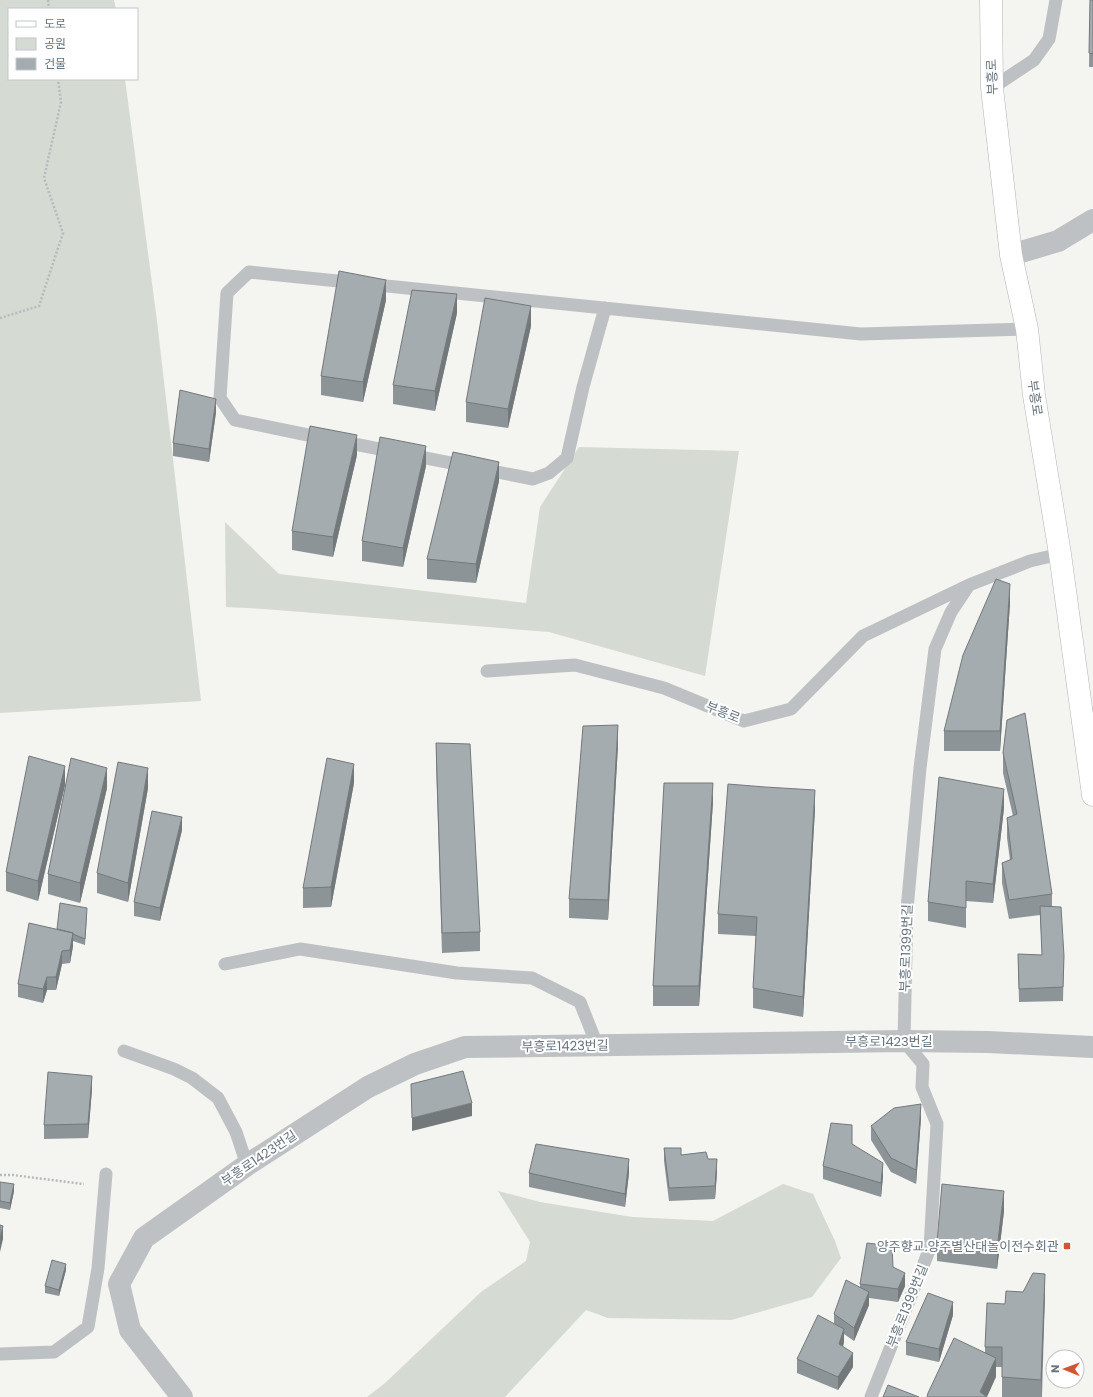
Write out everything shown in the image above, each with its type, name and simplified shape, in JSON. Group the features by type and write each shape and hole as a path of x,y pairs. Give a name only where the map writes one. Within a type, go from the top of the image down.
{"main road":[{"name":"부흥로","path":"991,0 992,88 1010,255 1027,330 1034,395 1060,554 1093,795"}],"street":[{"path":"1010,255 1058,241 1093,220"},
{"name":"부흥로1423번길","path":"119,1284 144,1238 246,1165 368,1087 415,1064 465,1047 904,1041 988,1042 1093,1047"},
{"path":"119,1284 130,1330 182,1397"}],"lane":[{"path":"992,88 1034,60 1049,39 1056,0"},
{"path":"605,308 582,387 567,458 549,473 533,479 234,420 220,398 227,293 249,272 605,308 861,334 1027,330"},
{"path":"969,585 1030,561 1060,554"},
{"name":"부흥로","path":"487,671 575,665 664,688 744,721 791,709 863,636 969,585"},
{"name":"부흥로1399번길","path":"871,1397 930,1248 938,1124 922,1088 923,1064 904,1041 907,909 920,768 935,649 951,612 969,585"},
{"path":"225,964 300,950 457,973 532,978 580,1002 597,1045"},
{"path":"124,1051 174,1069 192,1078 218,1098 236,1132 246,1165"},
{"path":"0,1354 54,1352 88,1327 98,1268 106,1174"},
{"path":"98,1268 119,1284"}],"path":[{"path":"0,318 39,306 63,233 44,178 61,102 58,80"},
{"path":"0,1175 13,1175 104,1187"}],"green space":[{"path":"0,0 114,0 116,8 8,8 8,80 125,80 157,321 201,701 0,713"},
{"path":"579,447 739,451 705,676 549,632 226,607 225,522 279,574 526,603 540,507"},
{"path":"783,1184 813,1194 835,1241 841,1258 812,1297 731,1320 608,1318 586,1310 505,1397 367,1397 385,1383 481,1292 526,1261 530,1242 498,1191 540,1202 632,1217 713,1221"}],"building":[{"path":"1090,0 1093,0 1093,54 1089,53"},
{"path":"339,271 386,280 363,382 321,376"},
{"path":"412,290 457,294 435,391 393,385"},
{"path":"485,298 531,306 508,409 466,402"},
{"path":"180,390 216,399 209,449 173,443"},
{"path":"310,426 357,435 333,537 292,531"},
{"path":"380,437 426,446 403,548 362,541"},
{"path":"453,452 499,462 476,564 427,559"},
{"path":"996,579 1010,584 1000,731 944,731 963,655"},
{"path":"1025,713 1052,894 1009,900 1002,863 1012,859 1007,818 1017,814 1003,753 1007,720"},
{"path":"618,725 608,900 569,899 583,726"},
{"path":"436,743 470,744 480,932 442,933"},
{"path":"29,756 65,766 38,881 6,872"},
{"path":"71,758 107,768 80,883 48,874"},
{"path":"327,758 354,764 331,887 303,888"},
{"path":"118,762 148,768 128,883 97,873"},
{"path":"939,777 1004,789 993,884 966,881 966,908 928,902"},
{"path":"664,783 713,783 699,986 653,986"},
{"path":"728,784 815,790 803,997 753,988 757,917 718,914"},
{"path":"152,811 182,817 160,908 134,902"},
{"path":"60,903 87,908 85,939 73,933 57,929"},
{"path":"1040,906 1061,907 1064,956 1063,987 1019,989 1018,954 1042,955"},
{"path":"29,923 73,933 70,950 62,951 56,977 47,977 43,989 18,984"},
{"path":"463,1071 472,1103 412,1118 411,1084"},
{"path":"48,1072 92,1076 88,1124 44,1125"},
{"path":"921,1104 916,1170 891,1158 871,1126 894,1108"},
{"path":"831,1123 852,1125 852,1144 883,1163 881,1183 823,1166"},
{"path":"536,1144 629,1159 625,1194 529,1173"},
{"path":"664,1148 681,1148 681,1155 706,1152 708,1159 717,1159 715,1186 669,1188"},
{"path":"0,1182 14,1184 10,1203 0,1201"},
{"path":"942,1184 1004,1191 997,1249 937,1242"},
{"path":"0,1225 3,1226 0,1239"},
{"path":"867,1243 892,1246 893,1267 905,1273 898,1289 860,1284"},
{"path":"52,1260 66,1264 59,1290 45,1286"},
{"path":"1033,1273 1045,1274 1041,1380 1002,1377 1002,1347 985,1347 987,1303 1005,1304 1006,1291 1023,1292"},
{"path":"846,1280 869,1292 854,1328 834,1314"},
{"path":"928,1293 953,1302 939,1349 906,1342"},
{"path":"818,1315 844,1329 839,1344 853,1353 838,1377 797,1359"},
{"path":"954,1338 996,1358 980,1392 987,1397 927,1397"},
{"path":"888,1385 919,1397 883,1397"}],"place":[{"name":"양주향교.양주별산대놀이전수회관","path":"1067,1246"}]}
